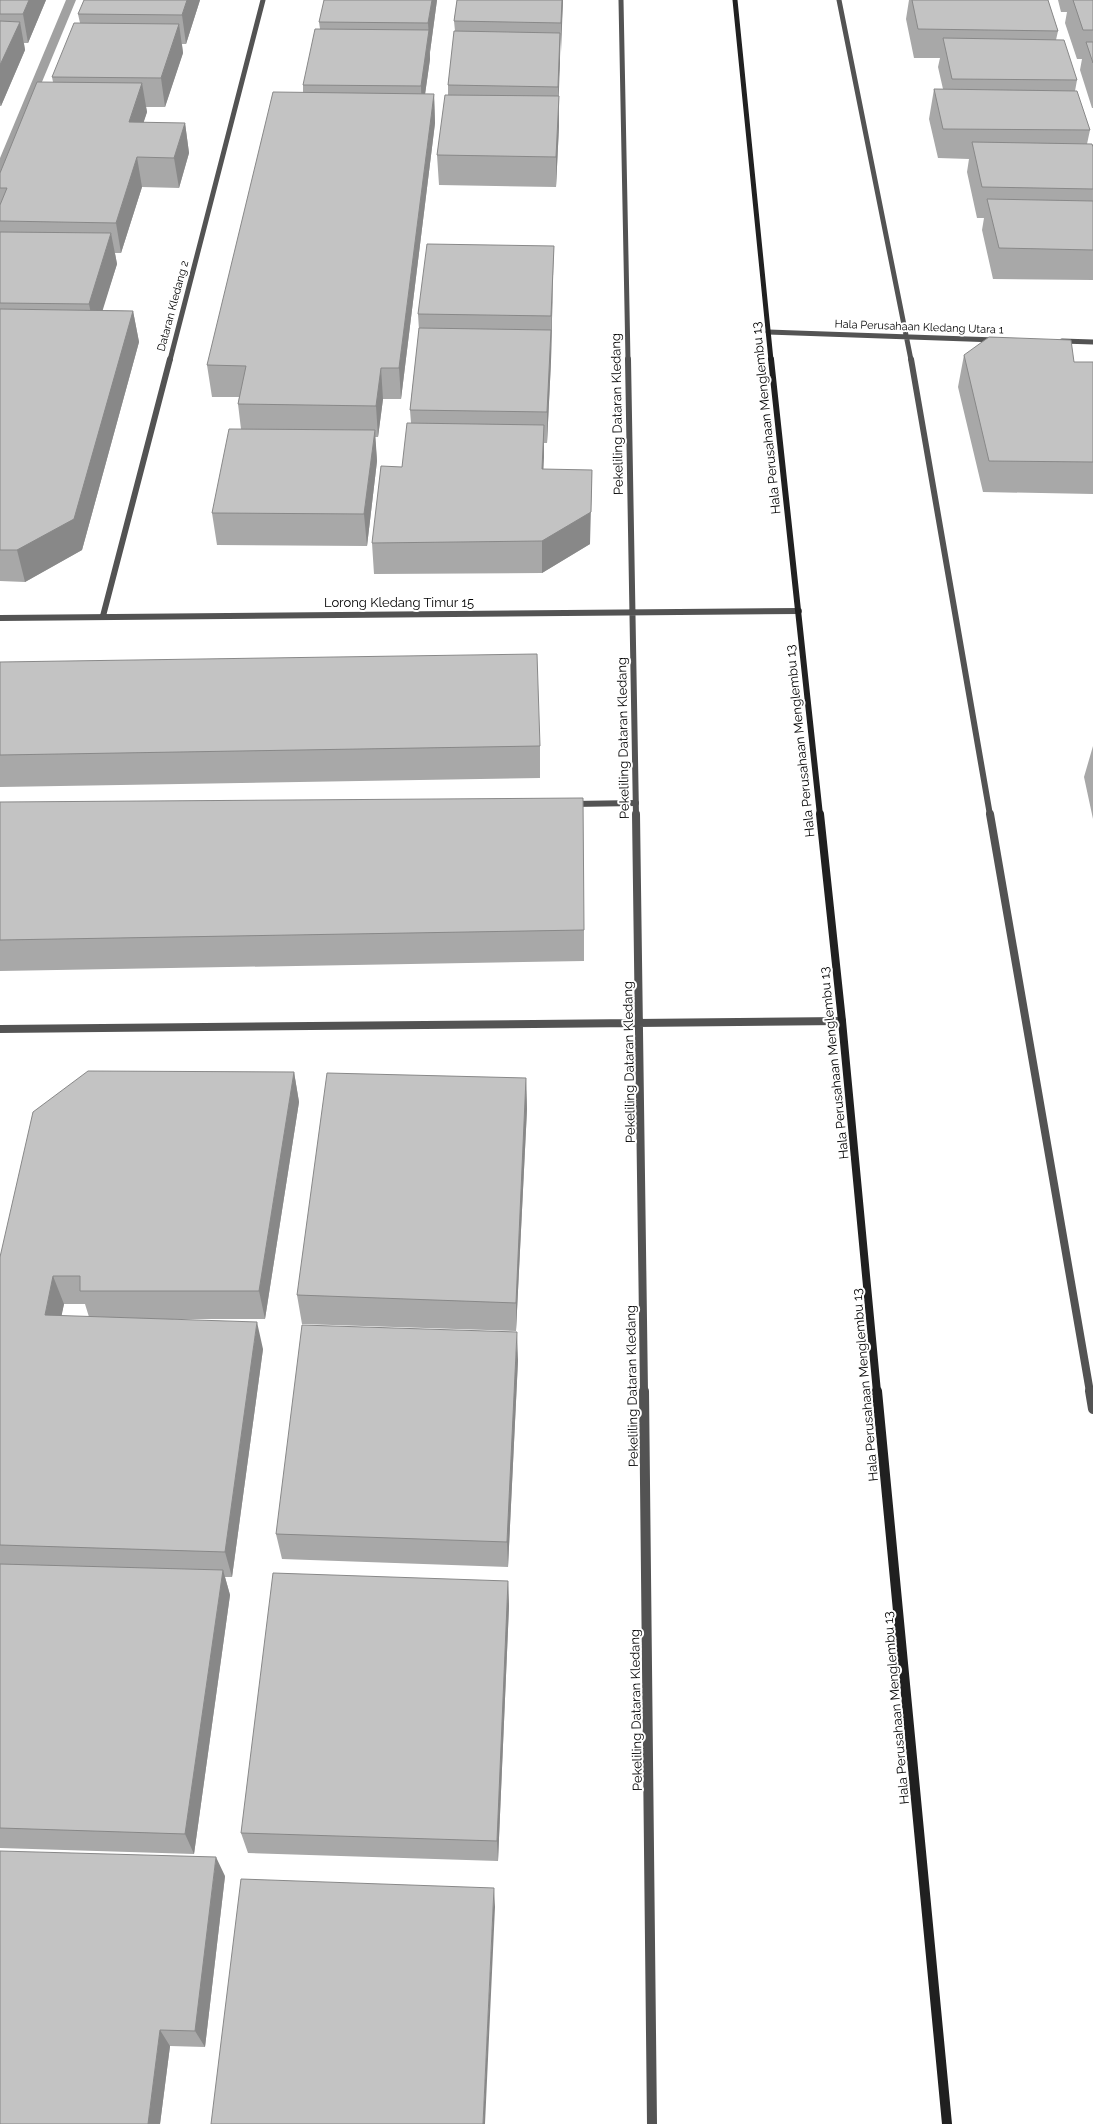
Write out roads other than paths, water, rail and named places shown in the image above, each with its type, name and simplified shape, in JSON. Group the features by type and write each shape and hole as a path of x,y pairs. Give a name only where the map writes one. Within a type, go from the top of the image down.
{"street":[{"name":"Dataran Kledang 2","path":"103,616 263,0"},
{"name":"Pekeliling Dataran Kledang","path":"621,0 640,1022 652,2124"},
{"name":"Hala Perusahaan Menglembu 13","path":"735,0 768,332 842,1021 948,2124"},
{"path":"840,0 907,337 1093,1409"},
{"name":"Hala Perusahaan Kledang Utara 1","path":"768,332 1000,340"},
{"path":"1054,341 1093,342"},
{"name":"Lorong Kledang Timur 15","path":"0,618 799,611"},
{"path":"565,804 636,803"},
{"path":"0,1029 842,1021"}],"waterway":[{"path":"0,171 71,0"}]}
